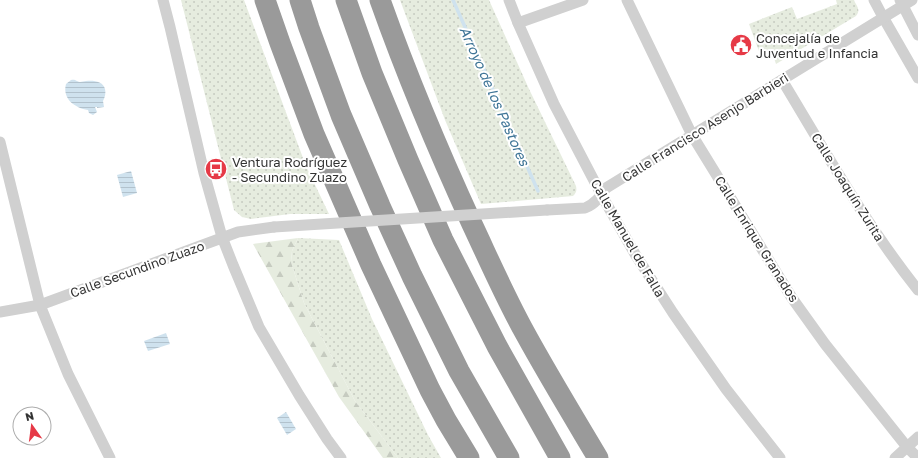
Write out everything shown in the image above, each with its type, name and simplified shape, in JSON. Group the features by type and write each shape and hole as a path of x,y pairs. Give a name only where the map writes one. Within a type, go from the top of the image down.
{"highway":[{"path":"265,0 317,141 371,266 430,390 469,458"},
{"path":"300,0 311,35 341,115 409,269 459,371 509,458"},
{"path":"346,0 375,80 443,240 497,346 560,458"},
{"path":"380,0 399,54 432,134 485,253 524,332 598,458"},
{"path":"446,420 462,458"}],"street":[{"path":"163,0 204,173 222,237 259,327 299,395 341,458"},
{"name":"Calle Manuel de Falla","path":"509,0 554,104 635,254 673,313 726,389 780,458"},
{"path":"518,23 583,0"},
{"name":"Calle Enrique Granados","path":"627,0 692,135 792,298 825,344 907,447 918,458"},
{"path":"874,0 882,17 918,78"},
{"path":"905,2 918,35"},
{"name":"Calle Francisco Asenjo Barbieri","path":"274,227 585,208 596,201 606,188 782,80 905,2"},
{"name":"Calle Joaquín Zurita","path":"782,80 858,205 879,237 918,290"},
{"path":"0,142 40,305 68,374 110,458"},
{"name":"Calle Secundino Zuazo","path":"0,312 40,305 238,232 274,227"},
{"path":"895,458 918,437"}],"green space":[{"path":"181,0 244,0 306,166 329,214 290,214 251,219 242,217 234,210"},
{"path":"400,0 489,0 529,89 576,186 576,192 573,196 481,204 445,120"},
{"path":"836,0 854,0 858,10 856,16 776,64 772,52 760,54 749,24 792,7 797,19 837,4"},
{"path":"298,238 339,240 372,319 428,435 441,458 398,458 355,401 304,303 291,262 292,251"},
{"path":"298,238 292,251 291,262 304,303 355,401 398,458 383,458 339,397 253,244"}],"water":[{"path":"71,80 80,82 95,81 102,84 105,90 103,101 104,107 95,107 97,112 93,115 89,113 88,110 74,105 68,98 65,89 66,84"},
{"path":"131,171 137,193 123,197 117,175"},
{"path":"166,333 170,344 148,351 144,341"},
{"path":"286,412 296,429 287,435 277,418"}],"waterway":[{"name":"Arroyo de los Pastores","path":"453,0 538,191"}],"place":[{"name":"Concejalía de Juventud e Infancia","path":"741,45"},
{"name":"Ventura Rodríguez - Secundino Zuazo","path":"216,169"}]}
